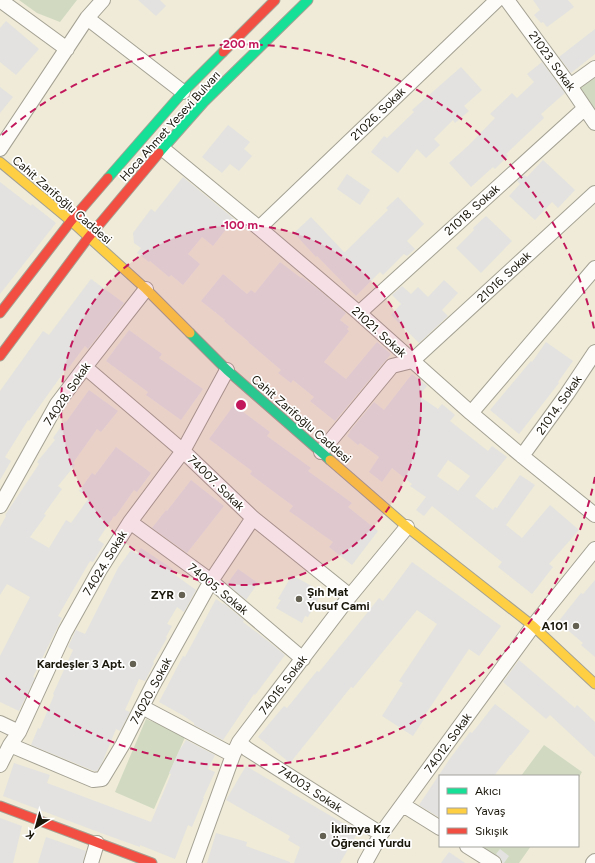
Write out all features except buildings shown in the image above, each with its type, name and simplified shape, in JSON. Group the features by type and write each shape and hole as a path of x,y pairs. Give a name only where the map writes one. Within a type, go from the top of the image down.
{"street":[{"path":"0,0 67,49"},
{"path":"0,149 87,18 103,0"},
{"name":"Hoca Ahmet Yesevi Bulvarı","path":"0,313 70,221 182,92 275,0"},
{"name":"Hoca Ahmet Yesevi Bulvarı","path":"0,356 88,238 163,149 204,102 308,0"},
{"name":"21026. Sokak","path":"259,228 497,0"},
{"name":"21023. Sokak","path":"507,0 595,123"},
{"path":"87,18 182,92"},
{"path":"570,86 595,68"},
{"name":"21018. Sokak","path":"359,313 585,108"},
{"name":"21021. Sokak","path":"163,149 359,313 471,413 595,515"},
{"name":"Cahit Zarifoğlu Caddesi","path":"0,162 70,221 146,289 227,370 407,527 533,626 595,684"},
{"name":"21016. Sokak","path":"412,361 595,193"},
{"path":"471,413 595,268"},
{"name":"74028. Sokak","path":"0,506 57,404 146,289"},
{"name":"21014. Sokak","path":"522,456 567,394 595,352"},
{"path":"321,452 392,366 412,361"},
{"name":"74007. Sokak","path":"85,367 183,451 253,518 350,596"},
{"name":"74024. Sokak","path":"0,765 10,745 19,732 65,632 99,571 130,522 183,451 227,370"},
{"name":"74020. Sokak","path":"10,745 93,780 102,779 123,744 153,685 212,581 253,518"},
{"name":"74005. Sokak","path":"130,522 212,581 303,659"},
{"name":"74016. Sokak","path":"194,863 236,749 350,596 407,527"},
{"name":"74012. Sokak","path":"365,863 381,834 533,626 595,549"},
{"name":"74003. Sokak","path":"142,707 236,749 247,749 381,834"},
{"path":"0,723 19,732"},
{"path":"403,805 439,827"},
{"path":"0,806 97,844 152,863"},
{"path":"91,863 97,844"},
{"path":"469,847 494,863"}],"green space":[{"path":"19,0 77,0 60,22 37,13"},
{"path":"595,68 595,123 570,86"},
{"path":"146,719 186,735 154,809 115,792"},
{"path":"544,745 582,772 579,777 579,775 522,775"},
{"path":"472,847 530,847 519,863 496,863"}],"traffic: fast":[{"path":"159,153 204,102 308,0"},
{"path":"108,178 183,92 223,52"},
{"path":"190,333 227,370 330,460"}],"traffic: slow":[{"path":"0,162 71,221 146,289 190,333"},
{"path":"330,460 407,527 533,626 595,684"}],"traffic: jam":[{"path":"223,52 275,0"},
{"path":"0,356 88,238 159,153"},
{"path":"0,313 71,221 108,178"},
{"path":"0,806 152,863"}],"place":[{"name":"ZYR","path":"182,595"},
{"name":"Şıh Mat Yusuf Cami","path":"299,599"},
{"name":"A101","path":"576,626"},
{"name":"Kardeşler 3 Apt.","path":"133,664"},
{"name":"İklimya Kız Öğrenci Yurdu","path":"323,836"}]}
